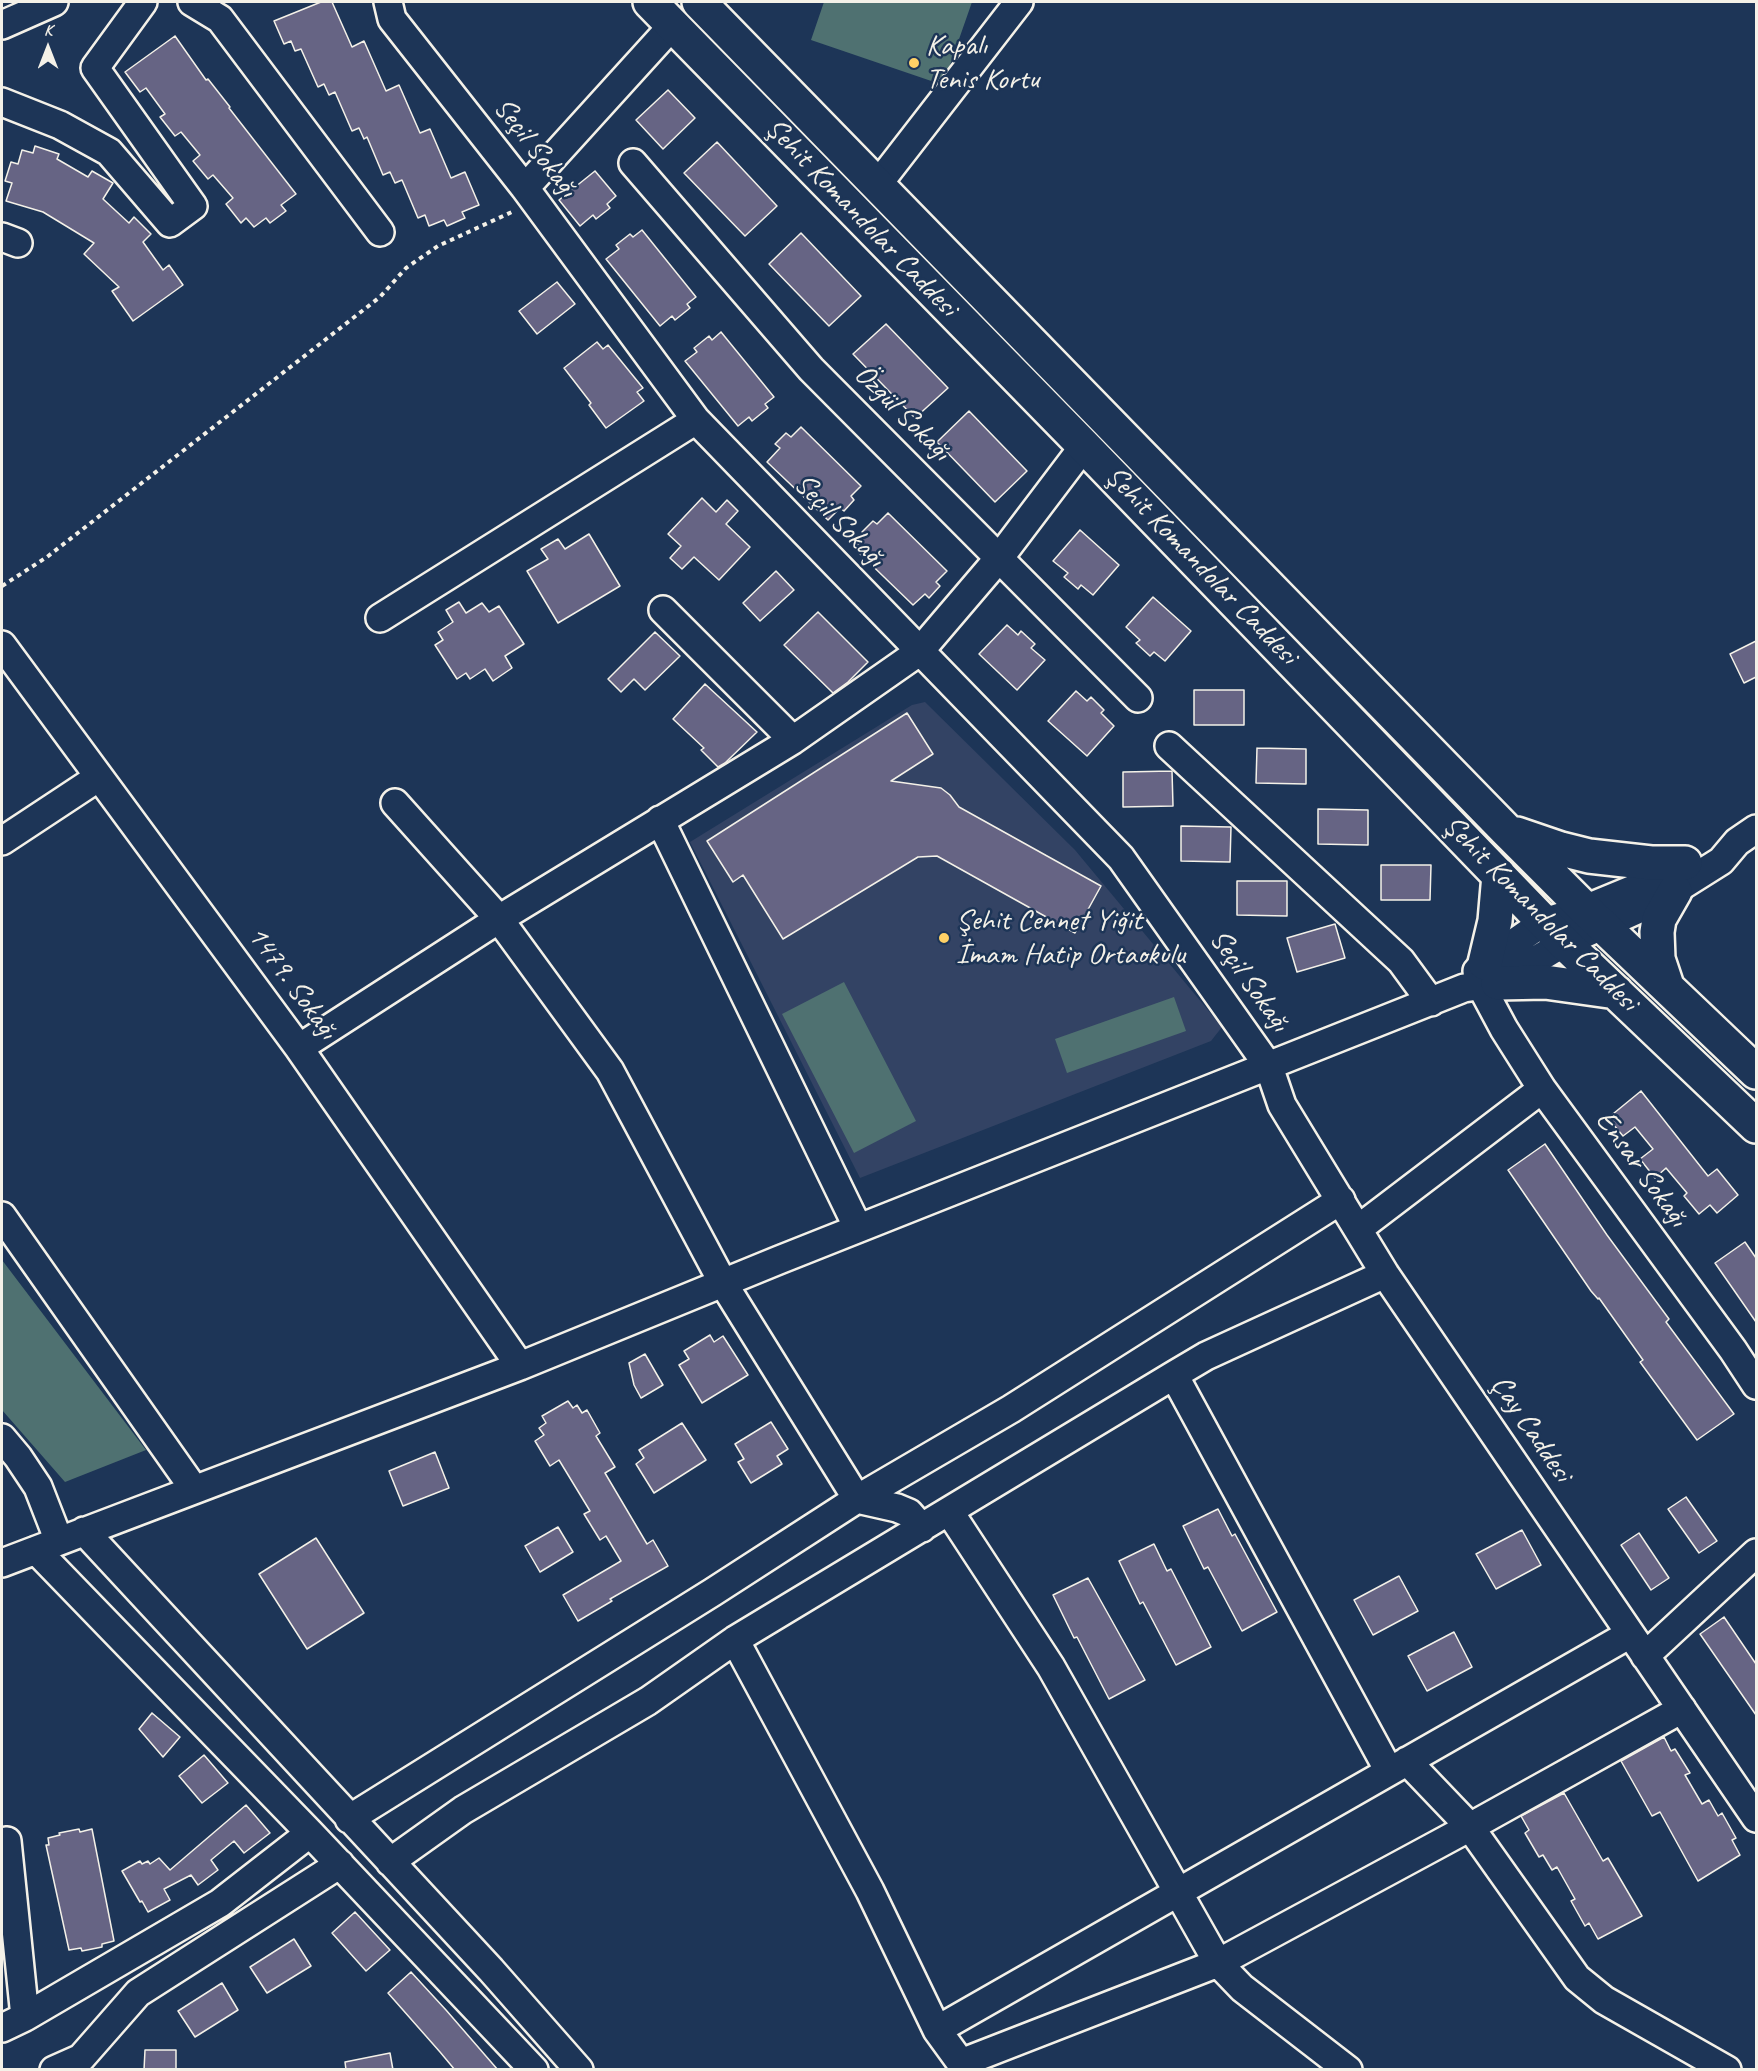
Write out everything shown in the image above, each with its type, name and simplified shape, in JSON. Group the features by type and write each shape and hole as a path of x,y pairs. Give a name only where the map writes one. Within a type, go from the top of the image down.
{"main road":[{"name":"Şehit Komandolar Caddesi","path":"650,2 1084,446 1554,933 1756,1125"},
{"name":"Şehit Komandolar Caddesi","path":"699,2 1506,830 1756,1072"},
{"path":"1506,830 1533,841 1589,856 1640,862 1680,877 1659,918 1657,932 1658,959 1667,987"},
{"path":"1499,875 1495,921 1482,980 1545,982 1616,993"}],"street":[{"path":"2,25 54,2"},
{"path":"2,102 60,125 109,152 170,223 193,206 95,68 143,2"},
{"path":"192,2 220,19 380,232"},
{"name":"Seçil Sokağı","path":"388,2 392,19 530,195 696,420 1121,858 1269,1067"},
{"path":"878,184 1019,2"},
{"path":"530,195 673,25"},
{"name":"Özgül Sokağı","path":"633,163 811,369 1138,698"},
{"path":"380,618 696,420"},
{"path":"299,1047 499,919 793,740 919,652 1000,557 1084,446"},
{"path":"663,610 793,740"},
{"name":"1479. Sokağı","path":"2,645 299,1047 520,1366"},
{"path":"1169,747 1401,961 1431,1002"},
{"path":"2,841 99,777"},
{"path":"394,803 499,919 610,1071 723,1283 857,1499 909,1513 922,1528"},
{"path":"660,820 858,1228"},
{"path":"2,1563 520,1366 858,1228 1431,1002 1482,980 1554,933 1594,917 1642,909 1714,848 1747,836"},
{"name":"Ensar Sokağı","path":"1482,980 1504,1029 1542,1089 1733,1350 1756,1385"},
{"name":"Çay Caddesi","path":"1269,1067 1282,1105 1385,1274 1756,1818"},
{"path":"1358,1229 1542,1089"},
{"path":"350,1819 857,1499 1011,1409 1341,1200"},
{"path":"2,1216 194,1489"},
{"path":"390,1862 463,1810 648,1701 735,1640 1206,1356 1385,1274"},
{"path":"1174,1375 1398,1766 1470,1827 1576,1978 1604,2000 1727,2070"},
{"path":"2,1438 38,1487 47,1546 310,1833 534,2070"},
{"path":"949,1511 1052,1667 1218,1963 1242,1988 1348,2070"},
{"path":"84,1531 491,1970 579,2070"},
{"path":"937,2030 1398,1766 1637,1645 1756,1553"},
{"path":"735,1640 870,1891 937,2030 963,2066 1218,1963 1682,1709"},
{"path":"7,1840 13,2022 220,1903 310,1833"},
{"path":"54,2070 81,2058 138,1993 340,1864"}],"path":[{"path":"2,586 47,557 380,297 406,268 438,246 530,195"}],"shaded area":[{"name":"Şehit Cennet Yiğit İmam Hatip Ortaokulu","path":"925,702 1075,850 1222,1027 1211,1041 860,1178 690,842 912,705"}],"green space":[{"name":"Kapalı Tenis Kortu","path":"824,2 972,2 943,85 811,40"},
{"path":"844,982 916,1121 854,1153 782,1014"},
{"path":"1174,997 1186,1031 1067,1073 1055,1039"},
{"path":"2,1260 146,1450 65,1482 2,1410"}],"building":[{"path":"321,2 332,2 352,47 364,41 386,91 399,85 420,133 430,129 451,178 465,172 479,205 462,212 465,218 447,226 444,220 429,226 425,215 418,218 402,180 395,183 390,172 383,175 367,137 364,139 359,128 352,131 335,92 329,95 324,84 318,87 301,49 295,51 291,41 284,44 274,21"},
{"path":"175,36 206,80 208,79 296,194 281,205 286,211 270,223 266,218 254,227 246,218 241,223 226,204 233,198 213,175 208,179 193,161 200,155 181,132 175,136 160,117 165,114 146,88 140,92 125,72"},
{"path":"668,90 695,118 663,149 636,120"},
{"path":"717,142 777,206 745,236 684,173"},
{"path":"35,146 59,154 57,159 88,177 92,171 113,183 103,199 129,223 134,217 151,234 143,242 163,270 169,265 183,285 133,321 112,291 119,287 84,254 94,243 43,212 6,201 12,183 5,181 11,162 18,164 22,150 33,153"},
{"path":"595,171 616,196 607,204 610,208 596,219 593,215 580,226 559,200"},
{"path":"642,230 696,297 687,304 690,308 675,320 672,316 660,326 606,259 619,249 616,245 630,234 633,237"},
{"path":"801,233 861,296 829,326 769,264"},
{"path":"557,282 575,304 537,334 519,311"},
{"path":"886,324 948,388 915,418 853,354"},
{"path":"721,332 774,397 765,404 768,408 752,421 749,417 738,426 685,361 697,352 694,348 709,336 712,340"},
{"path":"597,342 603,349 608,345 643,388 637,392 644,401 606,428 589,405 591,403 564,368"},
{"path":"969,411 1027,471 995,502 937,442"},
{"path":"801,427 861,486 851,496 854,500 844,511 840,508 828,520 767,462 780,448 775,444 786,433 791,437"},
{"path":"702,498 716,512 727,500 738,511 726,524 750,547 719,580 694,557 682,569 670,558 681,546 668,534"},
{"path":"888,513 947,571 936,582 940,586 929,598 925,594 913,605 854,548 866,536 862,532 873,521 877,524"},
{"path":"1080,530 1119,565 1093,595 1081,585 1078,589 1064,577 1068,573 1053,561"},
{"path":"589,534 620,586 558,623 527,571 548,559 541,549 558,539 565,549"},
{"path":"776,571 794,590 760,621 743,603"},
{"path":"1153,597 1191,631 1165,661 1154,652 1150,656 1136,643 1140,640 1126,627"},
{"path":"459,602 466,613 482,603 489,612 499,606 524,644 505,656 512,668 493,681 485,669 470,679 466,673 457,679 435,645 443,640 438,632 453,622 446,610"},
{"path":"818,612 868,662 833,693 784,645"},
{"path":"1007,625 1018,635 1021,631 1035,644 1031,648 1045,660 1017,690 979,654"},
{"path":"655,632 680,656 645,690 634,679 621,692 608,679"},
{"path":"1756,641 1756,677 1744,683 1730,654"},
{"path":"705,684 757,732 718,767 701,750 704,748 673,719"},
{"path":"1194,690 1244,690 1244,725 1194,725"},
{"path":"1076,691 1087,701 1091,697 1104,710 1101,713 1114,726 1087,756 1048,721"},
{"path":"907,713 933,754 891,781 941,788 959,807 1101,886 1075,933 937,856 918,857 783,939 743,875 733,882 707,841"},
{"path":"1257,748 1306,749 1306,784 1256,783"},
{"path":"1172,771 1173,806 1123,807 1123,772"},
{"path":"1318,809 1368,810 1368,845 1318,844"},
{"path":"1181,826 1231,827 1230,862 1181,861"},
{"path":"1381,865 1431,865 1430,900 1381,900"},
{"path":"1237,881 1287,881 1287,916 1237,915"},
{"path":"1335,924 1345,958 1297,972 1287,938"},
{"path":"1641,1091 1708,1176 1717,1169 1738,1195 1717,1213 1710,1205 1699,1214 1684,1196 1687,1193 1666,1168 1655,1178 1640,1159 1653,1149 1635,1127 1623,1136 1608,1118"},
{"path":"1545,1144 1607,1235 1669,1319 1666,1322 1734,1414 1697,1440 1640,1362 1643,1360 1599,1298 1591,1291 1508,1170"},
{"path":"1745,1242 1756,1258 1756,1322 1715,1263"},
{"path":"710,1335 714,1342 723,1336 748,1375 702,1403 679,1365 689,1359 684,1351"},
{"path":"645,1354 663,1385 641,1398 634,1385 629,1363"},
{"path":"568,1401 573,1408 577,1405 582,1413 587,1410 600,1433 596,1436 615,1467 605,1473 647,1544 653,1540 668,1566 610,1599 612,1601 578,1621 563,1595 621,1561 606,1536 600,1540 584,1514 590,1511 559,1460 550,1466 535,1441 544,1435 539,1428 546,1423 542,1416"},
{"path":"771,1422 788,1449 777,1456 782,1464 751,1483 738,1462 744,1459 735,1444"},
{"path":"682,1423 706,1460 654,1493 636,1464 644,1458 639,1450"},
{"path":"435,1452 449,1488 403,1506 389,1471"},
{"path":"1686,1497 1717,1541 1699,1553 1668,1509"},
{"path":"1218,1509 1232,1536 1235,1534 1277,1612 1242,1631 1208,1567 1204,1569 1183,1526"},
{"path":"558,1527 573,1552 540,1572 525,1546"},
{"path":"1522,1530 1541,1565 1496,1589 1476,1554"},
{"path":"1639,1533 1669,1578 1651,1590 1621,1545"},
{"path":"316,1538 364,1613 307,1649 259,1574"},
{"path":"1154,1544 1167,1571 1171,1569 1211,1647 1176,1665 1143,1602 1140,1604 1119,1561"},
{"path":"1399,1576 1418,1611 1373,1635 1354,1600"},
{"path":"1088,1578 1145,1680 1109,1699 1077,1637 1074,1638 1053,1595"},
{"path":"1724,1617 1756,1664 1756,1715 1700,1634"},
{"path":"1454,1632 1472,1667 1427,1691 1408,1656"},
{"path":"152,1713 180,1737 163,1757 139,1729"},
{"path":"1664,1737 1671,1751 1675,1749 1690,1773 1685,1775 1702,1804 1709,1800 1718,1816 1722,1813 1736,1838 1732,1840 1740,1855 1698,1881 1660,1812 1652,1816 1621,1761"},
{"path":"204,1755 228,1783 202,1803 179,1776"},
{"path":"1564,1793 1603,1861 1608,1858 1642,1916 1598,1939 1589,1923 1585,1926 1571,1901 1575,1899 1557,1867 1552,1870 1543,1855 1539,1857 1525,1833 1529,1830 1521,1816"},
{"path":"246,1805 270,1833 244,1853 234,1841 211,1860 218,1870 198,1885 191,1875 164,1889 170,1900 148,1912 122,1871 140,1861 142,1864 148,1861 150,1864 159,1858 170,1870"},
{"path":"79,1829 80,1832 92,1829 114,1941 102,1944 102,1947 82,1951 81,1948 69,1950 46,1845 49,1845 48,1838"},
{"path":"355,1912 390,1950 366,1971 332,1933"},
{"path":"294,1939 311,1966 267,1993 250,1967"},
{"path":"411,1972 498,2070 455,2070 388,1993"},
{"path":"222,1983 238,2010 195,2037 178,2011"},
{"path":"145,2050 176,2050 176,2070 144,2070"},
{"path":"390,2053 393,2070 346,2070 345,2062"}],"place":[{"name":"Kapalı Tenis Kortu","path":"914,63"},
{"name":"Şehit Cennet Yiğit İmam Hatip Ortaokulu","path":"944,938"}]}
